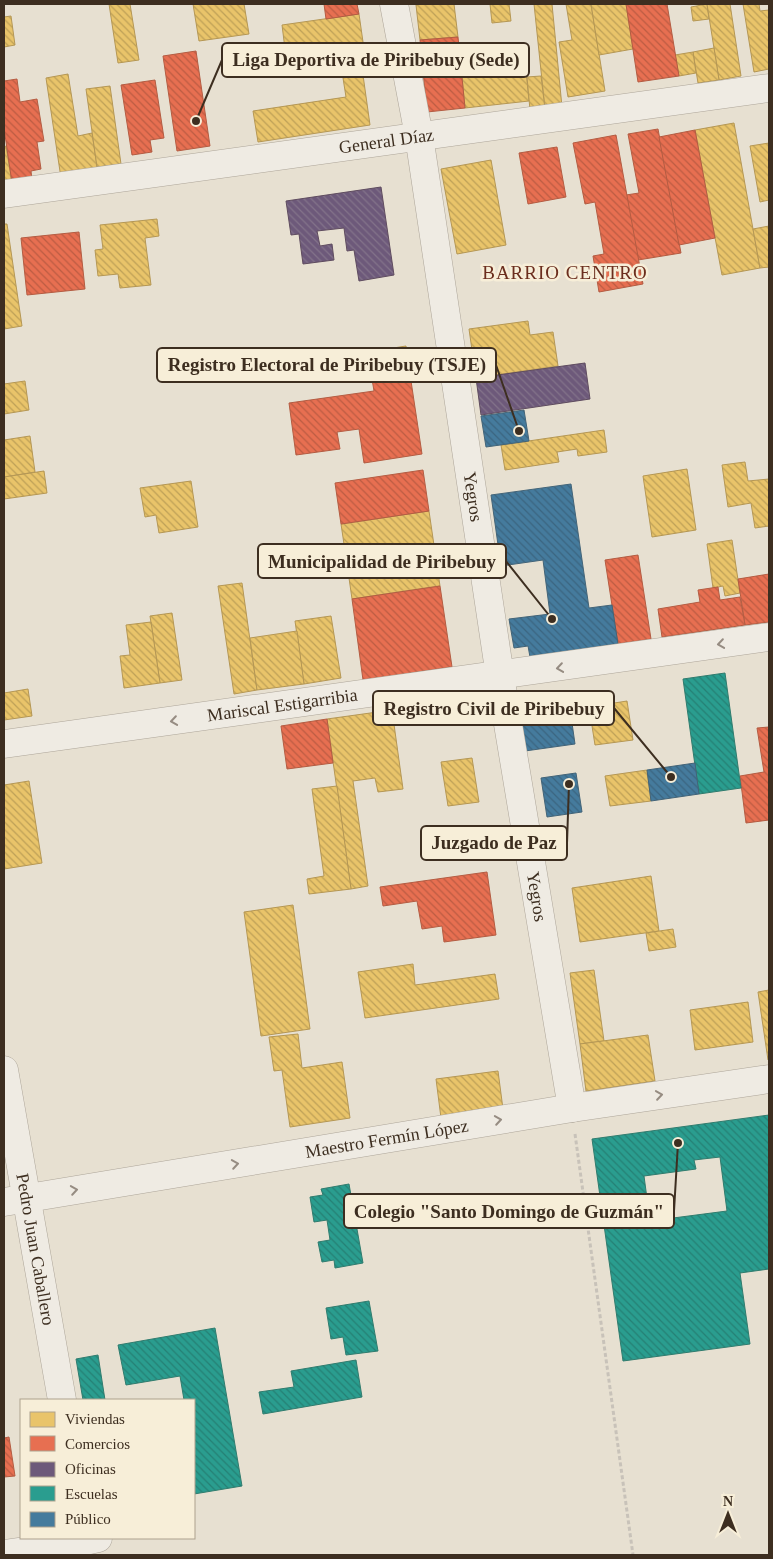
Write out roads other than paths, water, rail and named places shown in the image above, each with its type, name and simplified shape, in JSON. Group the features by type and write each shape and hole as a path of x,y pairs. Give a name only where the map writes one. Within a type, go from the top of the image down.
{"street":[{"name":"Yegros","path":"394,4 419,136 500,676 572,1108"},
{"name":"General Díaz","path":"4,194 769,88"},
{"name":"Mariscal Estigarribia","path":"4,744 769,637"},
{"name":"Pedro Juan Caballero","path":"4,1070 15,1200 62,1399"},
{"name":"Maestro Fermín López","path":"15,1200 572,1108 769,1079"},
{"path":"4,1554 68,1546 94,1539"},
{"path":"98,1539 101,1555"}],"place":[{"name":"Liga Deportiva de Piribebuy (Sede)","path":"196,121"},
{"name":"Registro Electoral de Piribebuy (TSJE)","path":"519,431"},
{"name":"Municipalidad de Piribebuy","path":"552,619"},
{"name":"Registro Civil de Piribebuy","path":"671,777"},
{"name":"Juzgado de Paz","path":"569,784"},
{"name":"Colegio \"Santo Domingo de Guzmán\"","path":"678,1143"}],"district":[{"name":"BARRIO CENTRO","path":"565,272"}]}
